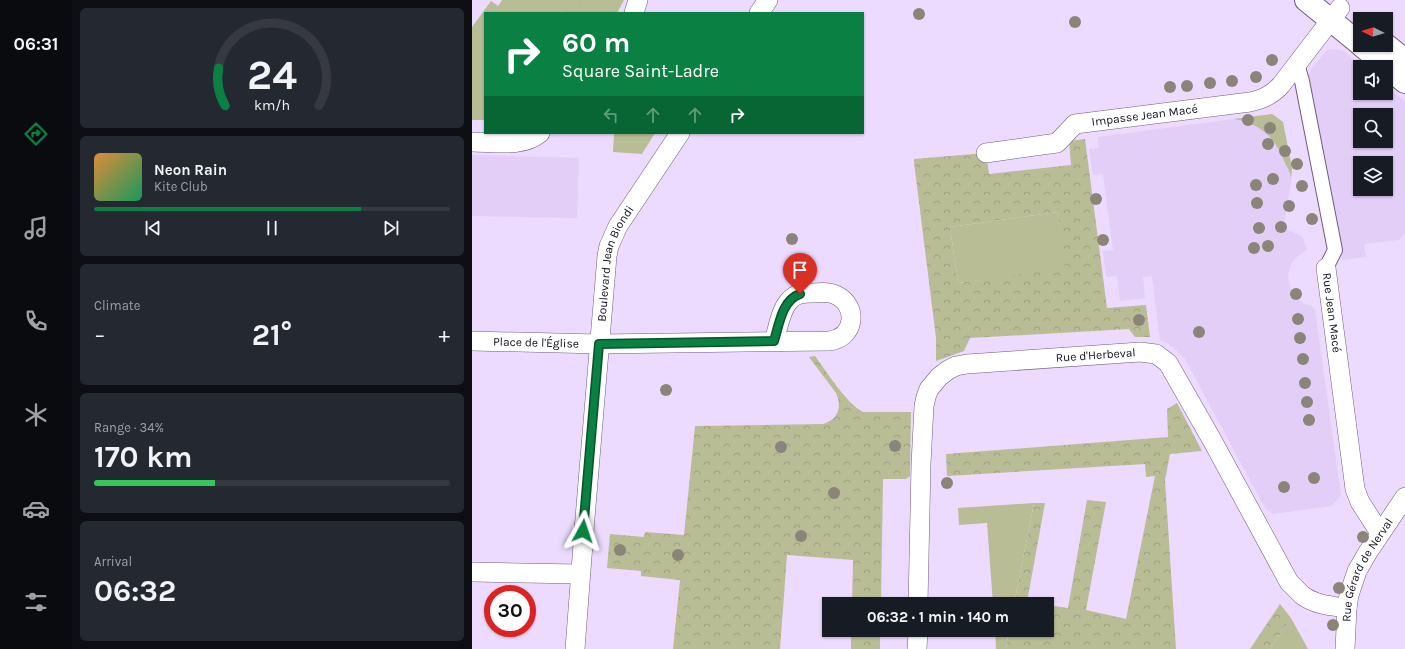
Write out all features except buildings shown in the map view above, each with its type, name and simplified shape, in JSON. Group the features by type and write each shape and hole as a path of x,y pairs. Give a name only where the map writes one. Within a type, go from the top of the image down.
{"street":[{"path":"634,12 638,0"},
{"path":"761,12 768,0"},
{"path":"1306,0 1334,9 1353,20"},
{"path":"1334,9 1353,34"},
{"path":"1297,64 1334,9"},
{"path":"1393,51 1405,60"},
{"path":"1369,52 1405,82"},
{"name":"Impasse Jean Macé","path":"986,152 1057,143 1075,124 1250,102 1261,99 1276,90 1297,64"},
{"name":"Rue Jean Macé","path":"1297,64 1302,81 1336,250 1326,268 1355,489 1360,502 1380,533"},
{"path":"472,142 523,142 538,134"},
{"name":"Boulevard Jean Biondi","path":"575,649 607,256 611,241 624,216 679,134"},
{"name":"Place de l'Église","path":"472,340 599,344 774,341"},
{"name":"Rue d'Herbeval","path":"918,597 921,464 924,406 929,389 934,382 948,370 956,366 967,364 1140,352 1156,354 1168,363 1212,440 1289,582 1310,600 1320,604 1347,608"},
{"name":"Rue Gérard de Nerval","path":"1345,649 1347,608 1349,596 1357,571 1380,533 1405,497"},
{"path":"472,572 580,574"},
{"path":"917,649 918,637"}],"shaded area":[{"path":"1328,49 1342,50 1354,60 1353,60 1353,100 1393,100 1393,92 1405,101 1405,233 1399,240 1364,244 1366,257 1342,260 1318,144 1308,77 1312,68"},
{"path":"1272,114 1283,122 1292,168 1291,183 1283,228 1302,236 1307,250 1293,261 1288,275 1289,284 1292,292 1297,298 1304,304 1312,306 1315,310 1341,495 1332,506 1273,514 1265,508 1185,359 1174,348 1167,343 1160,341 1152,276 1143,277 1145,298 1120,301 1117,276 1106,277 1103,251 1113,250 1103,174 1093,175 1089,149 1099,148 1098,137"},
{"path":"472,155 579,158 577,218 472,216"}],"green space":[{"path":"502,0 624,0 618,12 584,12 583,5 554,7 554,12 484,12 484,120 472,120 472,27 491,1 498,6"},
{"path":"584,5 584,12 554,12 554,6"},
{"path":"1272,114 1283,122 1292,168 1291,180 1289,171 1272,139 1252,124 1234,119"},
{"path":"614,134 654,134 642,154 613,152"},
{"path":"1085,139 1107,308 1146,305 1150,337 1135,337 1129,329 970,338 964,351 936,361 936,338 914,159 986,153 989,174 1071,165 1069,141","holes":["1058,212 1065,268 958,283 950,227"]},
{"path":"1058,212 1066,269 958,283 950,227"},
{"path":"815,356 850,402 863,412 911,412 910,476 906,479 883,479 881,597 852,597 853,560 787,555 780,649 673,649 680,580 641,576 641,571 607,568 610,534 644,537 645,532 684,535 695,426 823,424 833,419 839,408 838,398 836,393 809,357"},
{"path":"1177,403 1202,451 1170,454 1165,480 1176,649 1006,649 1008,637 1054,637 1054,606 1068,608 1087,500 1106,502 1086,610 1126,619 1155,476 1146,477 1145,464 947,476 946,454 1168,437 1167,409"},
{"path":"1034,503 1015,597 992,597 987,523 959,525 958,508"},
{"path":"1034,503 1045,503 1028,597 1015,597"},
{"path":"1280,604 1291,618 1270,649 1250,649"},
{"path":"1291,618 1308,649 1270,649"},
{"path":"851,637 880,637 880,649 851,649"},
{"path":"995,637 1008,637 1006,649 996,649"}],"route":[{"path":"583,531 599,344 774,341 784,309 794,296 800,294"}]}
